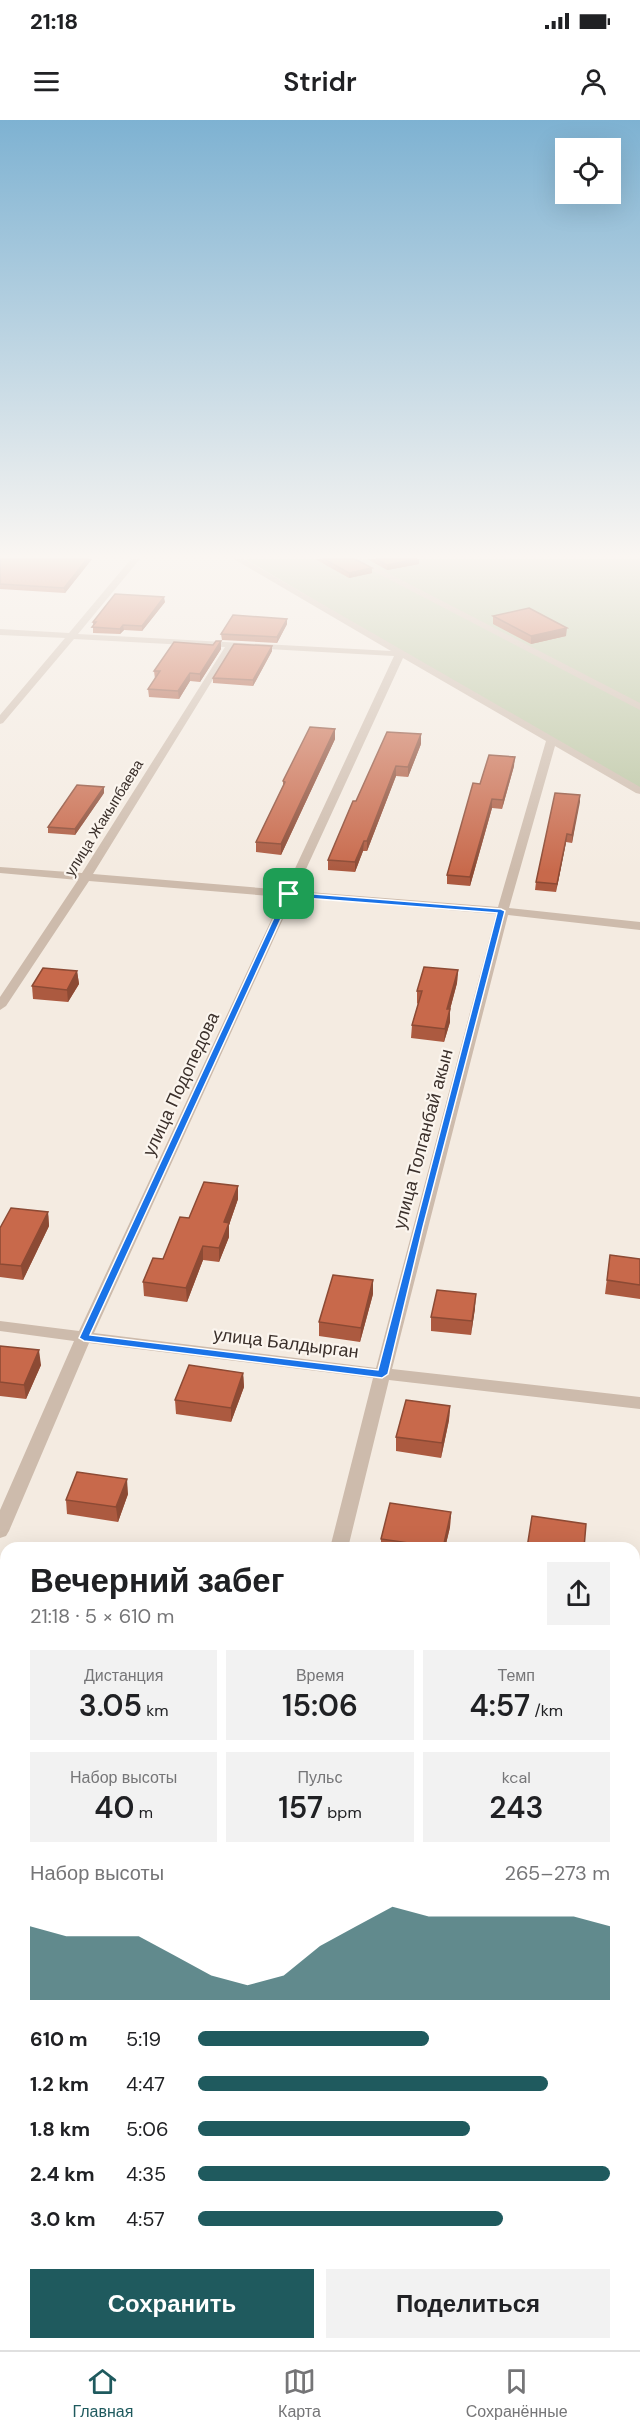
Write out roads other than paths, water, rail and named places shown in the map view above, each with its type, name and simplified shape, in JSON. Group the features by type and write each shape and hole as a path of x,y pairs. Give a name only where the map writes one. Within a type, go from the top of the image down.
{"street":[{"path":"0,721 49,663"},
{"name":"улица Жакыпбаева","path":"0,1006 85,878 219,663"},
{"name":"улица Подопедова","path":"0,1531 84,1338 396,663"},
{"path":"416,663 640,791"},
{"path":"555,663 640,707"},
{"name":"улица Толганбай акын","path":"340,1542 418,1227 501,911 551,741"},
{"path":"0,870 501,911 640,926"},
{"name":"улица Балдырган","path":"0,1326 382,1374 640,1403"}]}
